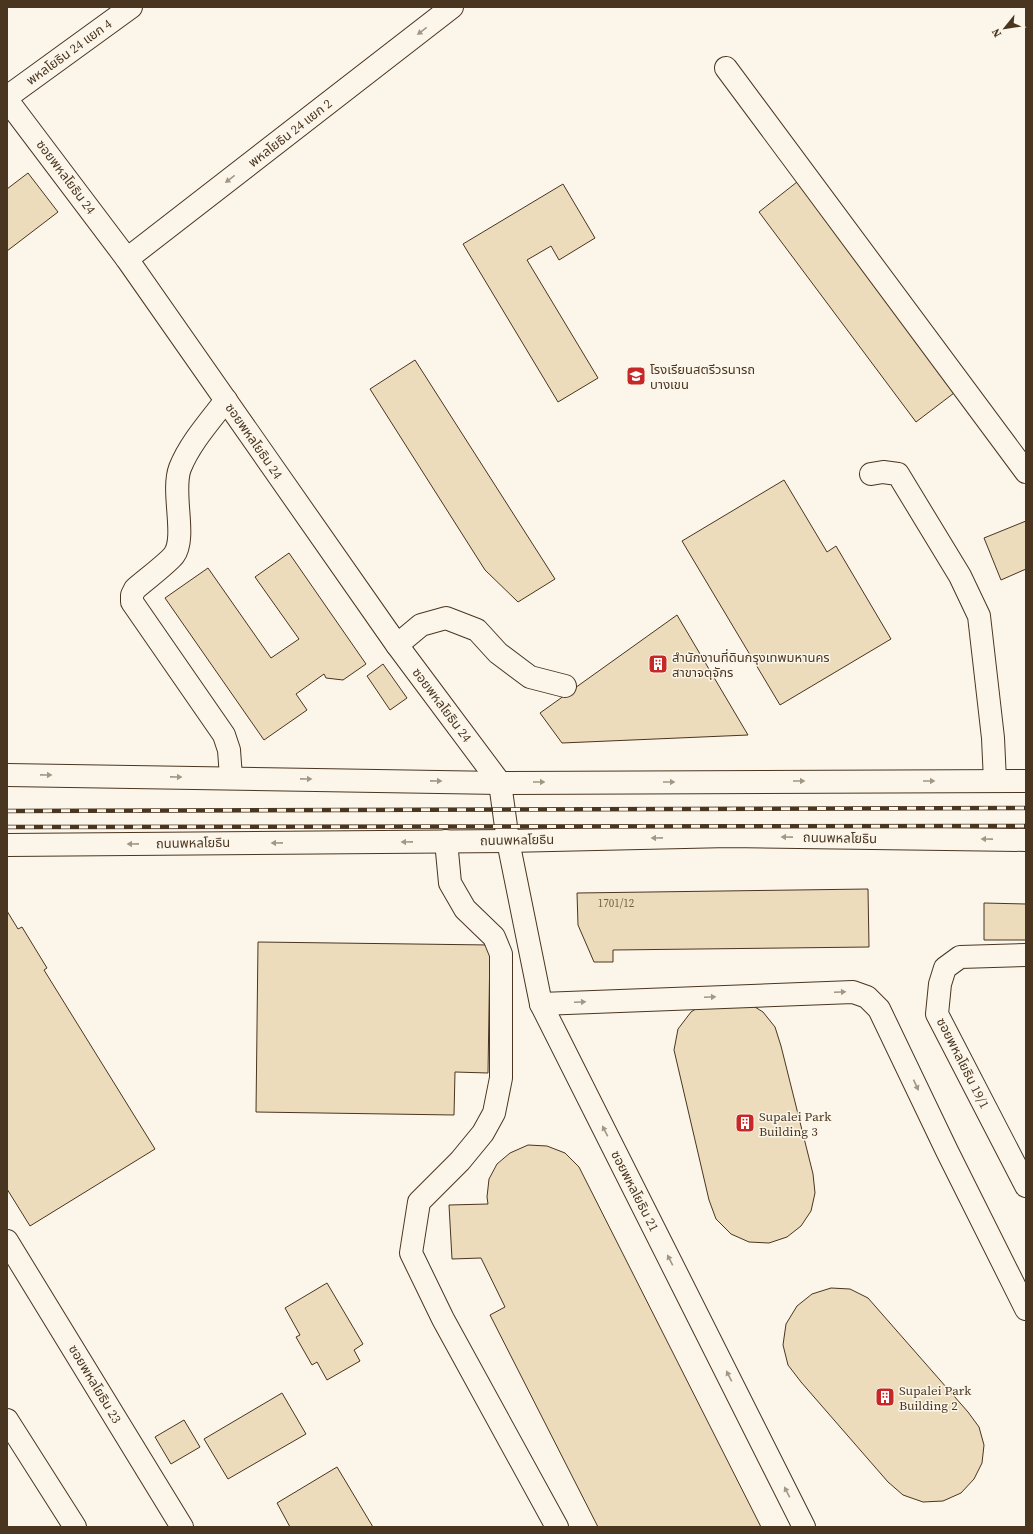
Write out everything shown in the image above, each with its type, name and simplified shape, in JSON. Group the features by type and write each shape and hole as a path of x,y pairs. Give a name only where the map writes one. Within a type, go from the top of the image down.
{"street":[{"name":"พหลโยธิน 24 แยก 4","path":"7,96 131,7"},
{"name":"พหลโยธิน 24 แยก 2","path":"127,259 452,7"},
{"path":"726,68 1026,472"},
{"name":"ซอยพหลโยธิน 24","path":"7,100 127,259 397,645 500,783"},
{"path":"226,400 197,438 180,468 176,486 179,542 174,555 135,588 132,595 132,602 224,735 229,750 231,777"},
{"path":"871,474 883,472 898,474 960,576 979,616 993,738 995,781"},
{"path":"397,645 421,625 446,618 477,630 498,653 530,677 565,686"},
{"path":"7,774 500,783 1026,781"},
{"name":"ซอยพหลโยธิน 21","path":"500,783 508,841 541,1004 804,1527"},
{"name":"ถนนพหลโยธิน","path":"7,845 508,841 728,836 1026,840"},
{"path":"446,841 450,883 465,909 494,937 501,954 501,1078 494,1113 483,1133 460,1161 419,1202 411,1253 443,1319 557,1527"},
{"name":"ซอยพหลโยธิน 19/1","path":"1026,955 960,957 945,968 940,984 937,1014 1026,1186"},
{"path":"541,1004 853,992 868,997 879,1009 947,1151 1026,1310"},
{"name":"ซอยพหลโยธิน 23","path":"7,1241 182,1527"},
{"path":"7,1420 75,1527"}],"building":[{"path":"28,173 58,212 7,251 7,189"},
{"path":"797,182 954,393 916,422 759,212"},
{"path":"563,184 595,238 559,260 551,246 527,260 598,378 558,402 463,244"},
{"path":"415,360 555,579 518,602 485,570 370,389"},
{"path":"784,480 827,552 836,546 891,639 780,705 682,541"},
{"path":"1026,521 1026,569 1001,580 984,538"},
{"path":"289,553 366,664 343,680 326,678 324,674 296,694 307,710 264,740 165,598 208,568 271,658 299,639 255,577"},
{"name":"สำนักงานที่ดินกรุงเทพมหานคร สาขาจตุจักร","path":"677,615 748,735 562,743 540,713"},
{"path":"383,664 407,698 390,710 367,676"},
{"path":"868,889 869,947 613,950 613,962 594,962 578,925 577,893"},
{"path":"984,903 1026,904 1026,940 984,940"},
{"path":"7,911 18,929 22,927 47,968 44,970 155,1149 30,1226 7,1189"},
{"path":"258,942 490,945 488,1073 455,1072 454,1115 256,1112"},
{"name":"Supalei Park Building 3","path":"708,1001 747,1002 763,1012 775,1027 781,1046 813,1174 815,1193 811,1211 801,1226 787,1237 769,1243 749,1242 731,1234 716,1219 709,1200 674,1050 678,1029 691,1012"},
{"path":"528,1145 547,1146 565,1153 579,1167 761,1527 598,1527 490,1315 505,1307 481,1258 452,1259 449,1205 488,1204 487,1197 489,1179 497,1164 510,1153"},
{"path":"327,1283 363,1344 354,1350 360,1361 327,1380 317,1362 312,1365 296,1337 300,1335 285,1308"},
{"name":"Supalei Park Building 2","path":"831,1288 850,1289 868,1298 968,1412 979,1427 984,1445 982,1463 974,1479 961,1493 943,1501 923,1502 903,1495 888,1482 788,1365 783,1345 786,1324 797,1306 812,1294"},
{"path":"282,1393 306,1434 228,1479 204,1439"},
{"path":"184,1420 200,1447 171,1464 155,1437"},
{"path":"337,1467 373,1527 290,1527 277,1503"}],"railway":[{"path":"7,811 1026,808"},
{"path":"7,827 1026,826"}],"place":[{"name":"โรงเรียนสตรีวรนารถ บางเขน","path":"636,376"},
{"name":"สำนักงานที่ดินกรุงเทพมหานคร สาขาจตุจักร","path":"658,664"},
{"name":"Supalei Park Building 3","path":"745,1123"},
{"name":"Supalei Park Building 2","path":"885,1397"}]}
